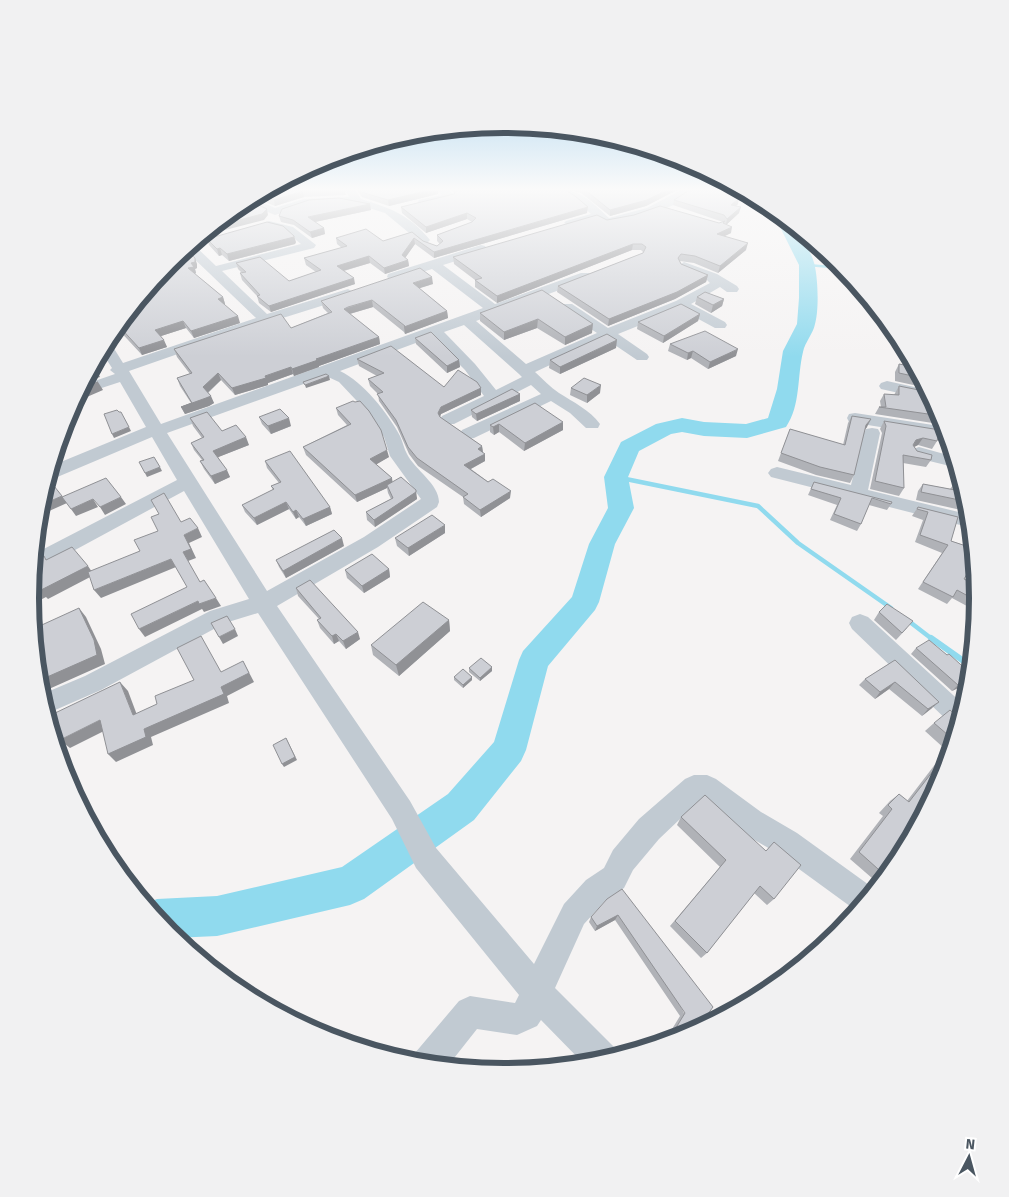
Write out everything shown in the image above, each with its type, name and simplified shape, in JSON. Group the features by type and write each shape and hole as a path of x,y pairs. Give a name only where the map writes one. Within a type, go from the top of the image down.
{"street":[{"path":"212,270 310,245"},
{"path":"435,245 448,260"},
{"path":"380,282 491,246"},
{"path":"196,249 212,270 265,319"},
{"path":"434,264 494,310"},
{"path":"684,266 717,280 732,289"},
{"path":"57,471 155,430 169,428 328,371 434,330 467,320 598,271"},
{"path":"448,420 494,398 567,350 681,304 715,285 717,280"},
{"path":"97,373 110,360 265,319 361,288"},
{"path":"544,292 642,357"},
{"path":"681,304 720,325"},
{"path":"467,320 495,361 528,375 592,424"},
{"path":"434,330 470,367 494,398"},
{"path":"110,360 264,603 401,810 426,858 538,994 597,1055"},
{"path":"470,367 495,361"},
{"path":"51,702 93,683 218,617 264,603 371,542 430,502 430,496 399,456 392,438 379,415 344,379 328,371"},
{"path":"888,386 922,393"},
{"path":"468,434 552,395"},
{"path":"854,418 939,432"},
{"path":"858,494 872,433"},
{"path":"919,453 949,461"},
{"path":"777,473 963,520"},
{"path":"41,560 187,482"},
{"path":"860,623 956,712"},
{"path":"433,1058 470,1012 517,1018 526,1015 538,994 574,914 596,890 614,878 623,860 649,829 694,788 706,788 751,822 788,843 862,897"}],"building":[{"path":"213,245 263,245 227,254 220,248 217,249"},
{"path":"345,245 409,245 402,255 408,260 384,268 369,256 337,266 354,278 269,306 257,296 260,295 240,273 246,272 236,263 260,257 289,281 321,270 304,258 347,246"},
{"path":"424,245 458,245 434,252"},
{"path":"495,245 631,245 497,296 475,280 482,278 453,257"},
{"path":"643,245 746,245 720,266 695,256 681,254 678,258 681,264 708,275 677,292 609,319 558,286 643,253 646,247"},
{"path":"191,254 195,258 195,262 191,263 194,267 188,268 223,297 218,299 238,316 191,331 183,321 155,330 164,340 139,348 123,331 154,291"},
{"path":"420,268 432,277 413,283 447,311 404,327 372,300 348,307 344,309 379,337 316,359 318,360 292,369 291,367 265,376 266,378 232,388 218,373 203,387 211,396 206,398 181,407 192,403 177,378 192,373 174,349 281,314 291,328 332,312 321,301"},
{"path":"542,290 593,324 565,337 538,319 504,332 480,313"},
{"path":"705,292 724,299 713,305 697,297"},
{"path":"681,304 700,314 664,336 638,322"},
{"path":"705,331 738,349 710,362 693,351 688,353 670,344"},
{"path":"431,332 459,360 447,366 415,338"},
{"path":"607,334 617,340 560,367 550,360"},
{"path":"391,346 444,387 458,370 477,382 481,388 441,407 438,413 440,417 482,446 478,449 485,454 464,465 488,482 493,479 511,491 480,510 463,497 468,494 417,458 408,447 396,420 377,394 383,392 368,379 384,373 357,359"},
{"path":"899,364 908,366 913,376 899,373"},
{"path":"326,374 329,376 305,385 303,382"},
{"path":"584,378 601,385 587,395 571,388"},
{"path":"899,386 921,390 932,415 879,407 886,407 884,394 899,395"},
{"path":"512,389 520,394 476,414 471,410"},
{"path":"353,401 360,401 381,430 387,450 370,459 392,478 355,495 303,447 351,424 336,408"},
{"path":"535,403 563,422 525,443 499,424 493,427 490,425"},
{"path":"280,409 289,418 268,426 259,417"},
{"path":"117,410 121,412 129,427 112,434 104,414"},
{"path":"207,412 222,431 236,425 246,437 213,451 227,470 211,476 200,461 204,460 191,443 204,437 190,418"},
{"path":"852,416 871,419 866,425 854,475 820,467 781,453 790,429 845,445"},
{"path":"884,421 939,430 939,432 937,441 923,438 916,440 913,445 917,451 932,455 931,460 903,455 904,488 875,481 886,426"},
{"path":"290,451 330,507 303,519 296,510 293,512 286,502 254,518 242,505 274,489 271,486 281,482 265,461"},
{"path":"154,457 160,467 145,473 139,462"},
{"path":"401,477 416,492 374,520 366,512 393,498 387,485"},
{"path":"106,478 121,497 100,507 93,499 71,509 62,497"},
{"path":"814,482 892,502 891,504 872,498 861,524 834,514 841,498 811,489"},
{"path":"923,484 955,490 954,484 959,500 921,492"},
{"path":"54,486 62,496 50,501"},
{"path":"164,493 181,522 190,518 198,528 184,535 191,549 183,552 200,582 204,580 216,598 199,604 198,601 139,629 131,614 187,587 171,559 94,590 88,572 140,551 134,540 158,531 151,517 159,514 151,500"},
{"path":"918,507 958,517 951,541 967,546 969,571 964,579 969,582 970,597 957,590 953,597 923,582 948,545 920,535 928,512 917,509"},
{"path":"432,515 445,525 408,548 395,538"},
{"path":"334,530 342,538 283,571 276,560"},
{"path":"72,547 88,566 41,590 39,588 41,557 44,556 46,560"},
{"path":"372,554 389,569 362,586 345,570"},
{"path":"310,580 358,632 343,641 336,634 332,636 317,620 321,618 296,588"},
{"path":"423,602 449,620 396,665 371,645"},
{"path":"887,604 913,621 902,633 879,612"},
{"path":"79,608 94,640 97,655 46,677 40,626"},
{"path":"227,616 235,629 219,637 211,623"},
{"path":"201,636 221,672 243,661 249,673 221,687 224,694 144,729 146,737 108,754 100,720 61,740 54,714 120,682 133,715 157,704 155,696 194,680 177,648"},
{"path":"929,640 947,655 949,654 964,668 962,683 958,685 916,648"},
{"path":"481,658 492,667 480,678 469,668"},
{"path":"895,660 939,702 928,709 895,682 880,692 865,679"},
{"path":"463,669 472,677 463,685 454,677"},
{"path":"950,710 955,715 949,736 934,723"},
{"path":"286,738 295,757 282,764 273,745"},
{"path":"941,760 908,831 881,872 859,852 892,809 888,805 899,794 909,802"},
{"path":"705,795 766,851 774,842 801,865 774,899 760,886 707,953 675,921 726,860 681,817"},
{"path":"622,889 713,1007 704,1019 675,1032 685,1013 618,915 597,926 591,917 607,899"}],"waterway":[{"path":"166,919 217,916 350,885 461,807 509,750 534,660 585,602 602,544 621,508 616,477 629,447 664,429 682,425 704,429 747,431 778,422 788,389 793,351 806,324 808,298 807,265 797,245"},
{"path":"807,265 832,267"},
{"path":"616,477 758,506 798,543 891,608"},
{"path":"906,619 932,639"},
{"path":"931,638 965,662"}]}
